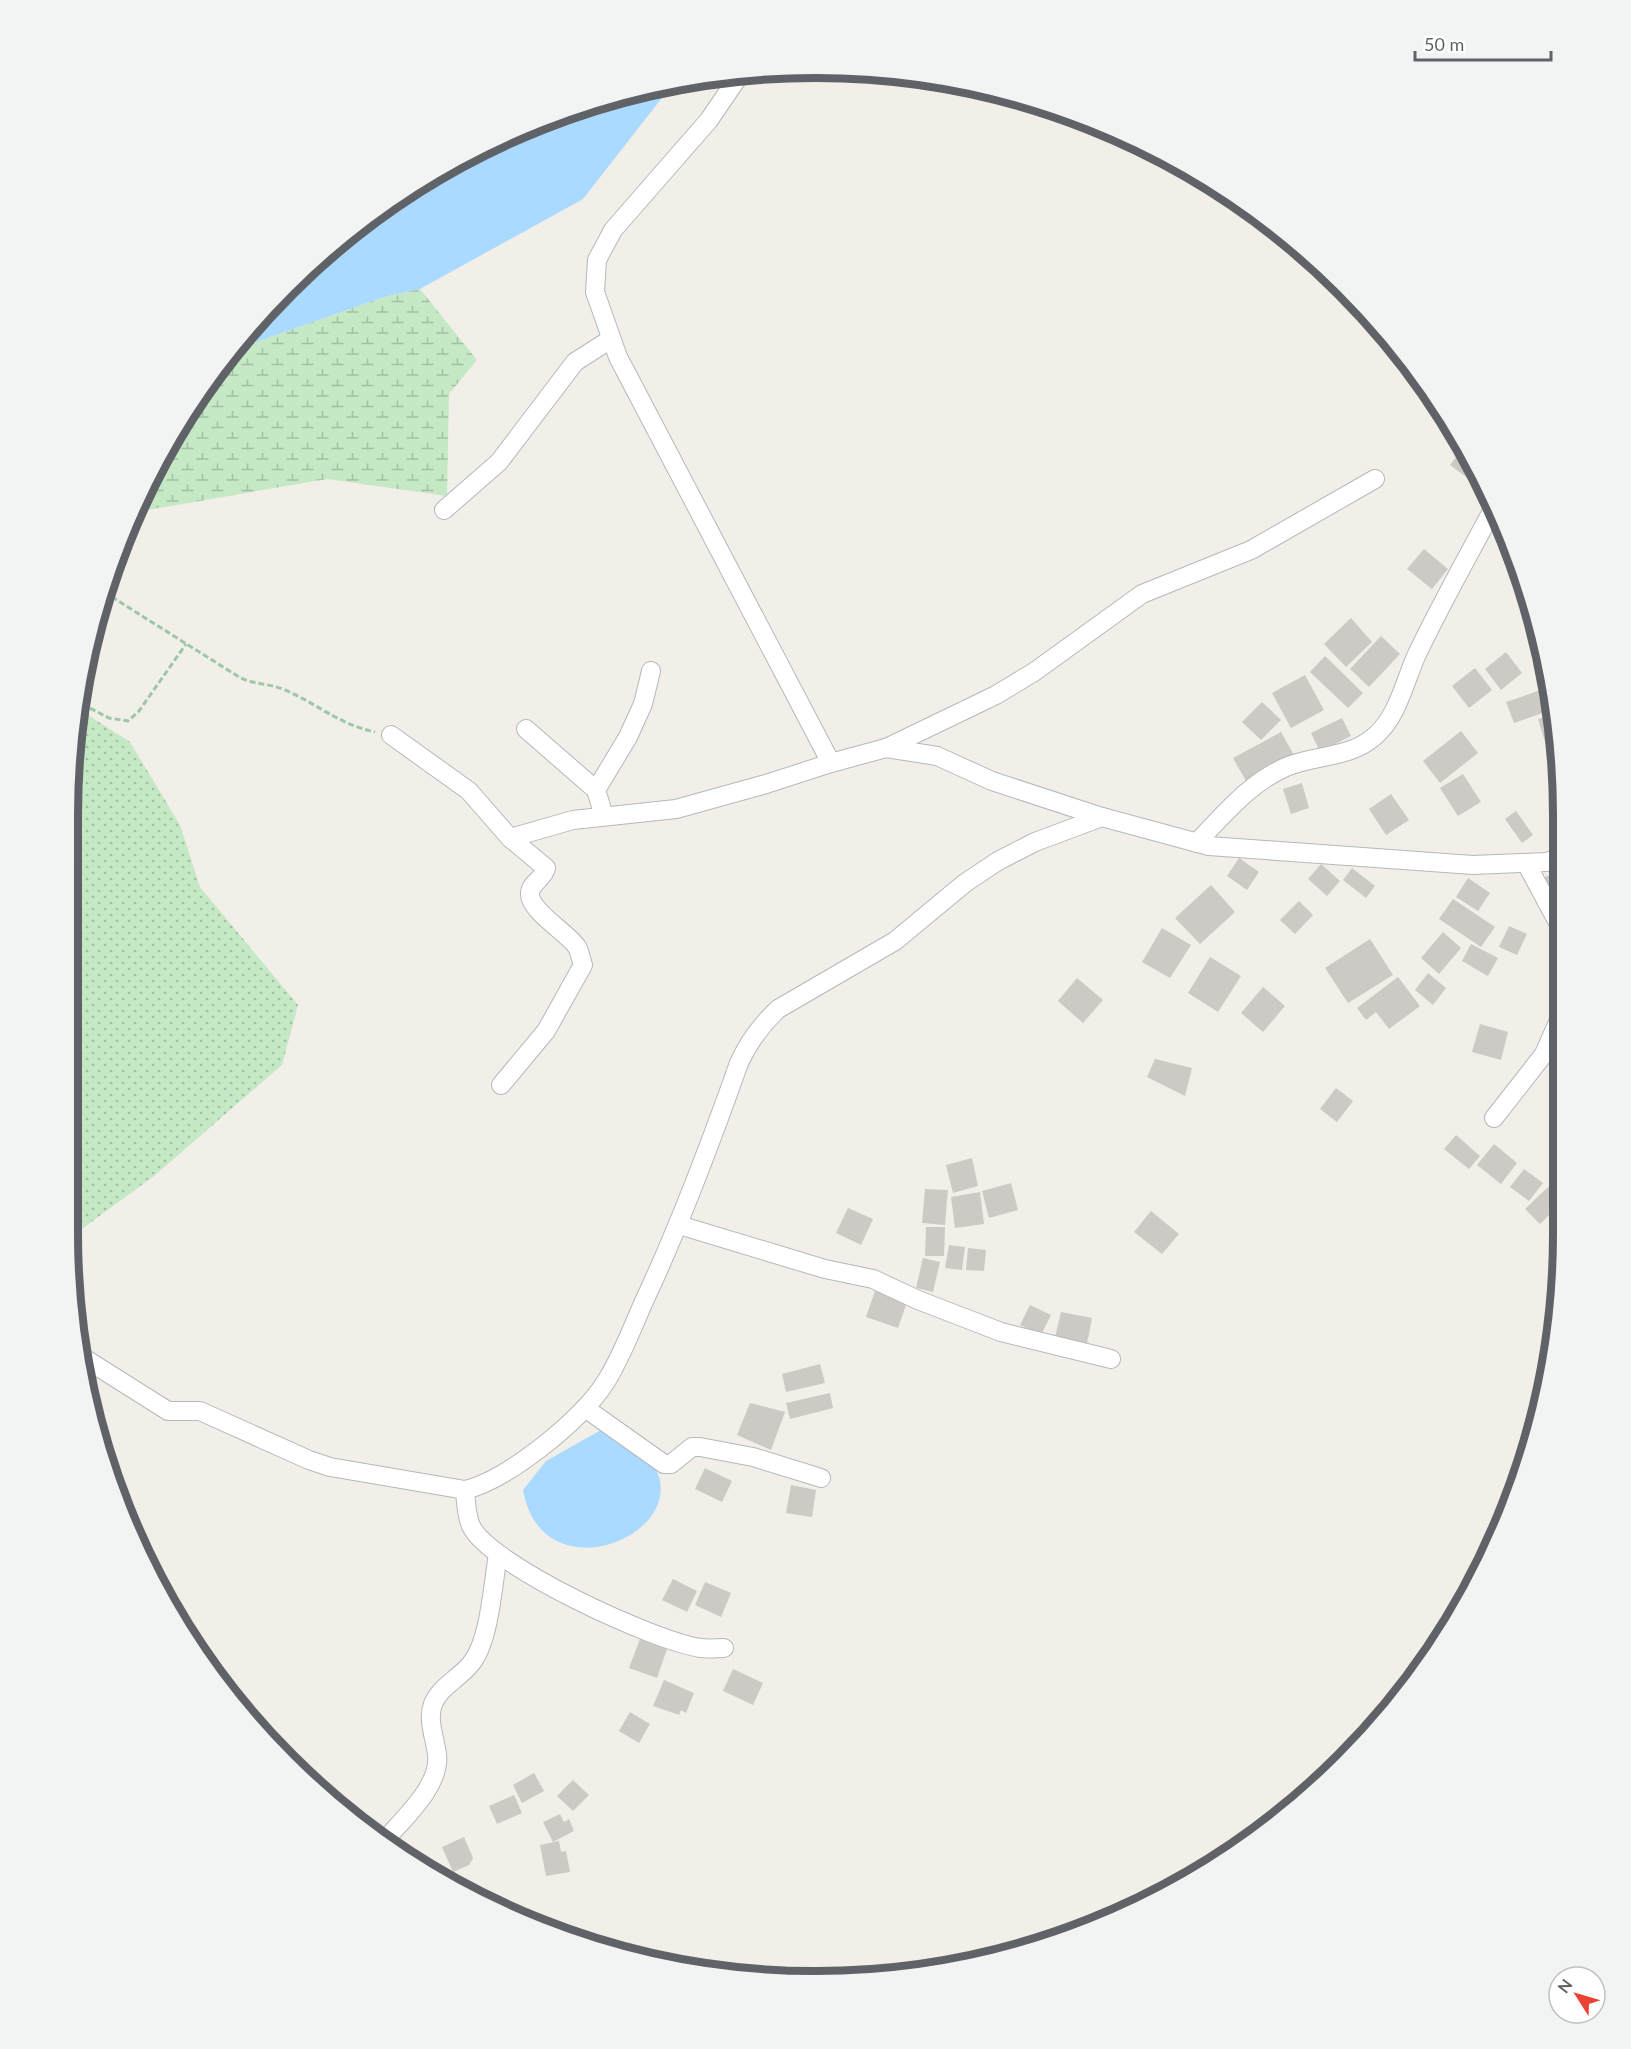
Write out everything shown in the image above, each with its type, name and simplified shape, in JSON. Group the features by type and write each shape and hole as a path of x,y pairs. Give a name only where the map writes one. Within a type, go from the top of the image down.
{"street":[{"path":"734,83 709,120 613,230 597,260 595,292 611,339 831,763"},
{"path":"444,510 500,462 575,362 611,339"},
{"path":"510,838 573,820 676,808 886,748 996,695 1034,672 1142,594 1251,550 1375,479"},
{"path":"1196,843 1252,786 1270,775 1288,766 1344,754 1376,735 1389,719 1419,650 1489,516"},
{"path":"596,790 628,738 643,704 651,671"},
{"path":"526,729 596,790 604,816"},
{"path":"391,735 469,791 510,838 546,868 545,873 532,886 530,896 534,905 577,947 583,965 546,1031 501,1084"},
{"path":"886,748 937,756 992,781 1102,817 1196,843 1231,848 1473,865 1553,859"},
{"path":"90,1362 168,1410 200,1411 309,1460 352,1472 465,1490 482,1486 501,1477 585,1408 605,1384 679,1225 739,1063 747,1045 763,1023 787,1004 896,941 965,883 998,861 1035,842 1102,817"},
{"path":"1526,862 1553,913"},
{"path":"1494,1118 1544,1054 1553,1034"},
{"path":"679,1225 825,1269 873,1279 918,1300 1002,1332 1111,1359"},
{"path":"585,1408 664,1464 671,1464 692,1447 700,1447 753,1457 821,1478"},
{"path":"465,1490 471,1527 498,1554 581,1602 677,1641 700,1648 724,1648"},
{"path":"389,1835 410,1811 435,1772 438,1756 431,1714 433,1704 440,1692 464,1673 480,1649 498,1554"}],"path":[{"path":"111,597 252,684 272,685 286,690 354,728 391,735"},
{"path":"86,706 109,718 128,722 139,711 186,644"}],"green space":[{"path":"420,289 477,360 449,394 447,496 327,479 144,511 177,447 202,406 248,345 384,297"},
{"path":"85,713 130,742 180,825 200,887 298,1005 282,1065 154,1176 78,1232 78,816"}],"water":[{"path":"665,94 583,199 420,289 384,297 248,345 294,294 329,261 406,202 447,177 533,134 578,117"},
{"path":"601,1430 634,1448 648,1459 658,1474 660,1498 650,1518 631,1535 606,1545 580,1547 555,1540 535,1522 523,1490 546,1461"}],"building":[{"path":"1458,454 1470,477 1469,479 1450,465"},
{"path":"1424,549 1448,569 1432,589 1407,569"},
{"path":"1351,618 1372,642 1346,667 1324,644"},
{"path":"1381,636 1400,654 1369,687 1350,669"},
{"path":"1506,652 1522,673 1501,690 1485,669"},
{"path":"1325,656 1363,693 1348,708 1310,672"},
{"path":"1475,668 1492,690 1469,708 1452,686"},
{"path":"1305,675 1324,710 1291,728 1272,693"},
{"path":"1541,690 1546,712 1514,723 1506,702"},
{"path":"1262,702 1281,720 1261,740 1242,722"},
{"path":"1547,717 1550,758 1538,719"},
{"path":"1342,718 1351,736 1320,752 1311,733"},
{"path":"1461,731 1478,753 1440,783 1423,761"},
{"path":"1281,732 1294,755 1246,781 1233,758"},
{"path":"1463,774 1481,802 1458,816 1440,788"},
{"path":"1302,783 1309,808 1291,814 1283,789"},
{"path":"1391,794 1409,820 1386,835 1369,809"},
{"path":"1516,811 1533,835 1522,843 1505,819"},
{"path":"1239,858 1259,872 1247,890 1227,876"},
{"path":"1321,864 1340,881 1327,896 1308,879"},
{"path":"1352,868 1375,886 1366,898 1343,880"},
{"path":"1553,873 1553,899 1551,900 1541,879"},
{"path":"1468,878 1490,893 1478,911 1456,897"},
{"path":"1211,885 1235,912 1200,944 1175,918"},
{"path":"1453,899 1495,927 1481,947 1439,919"},
{"path":"1299,901 1313,915 1295,934 1280,920"},
{"path":"1509,926 1527,934 1517,955 1499,947"},
{"path":"1162,928 1191,945 1170,978 1142,962"},
{"path":"1443,932 1461,948 1439,974 1421,958"},
{"path":"1370,939 1393,975 1348,1003 1325,968"},
{"path":"1471,944 1498,958 1488,976 1462,961"},
{"path":"1210,957 1241,976 1218,1012 1188,993"},
{"path":"1428,973 1446,988 1433,1005 1415,990"},
{"path":"1398,977 1420,1006 1389,1029 1376,1012 1366,1020 1357,1008"},
{"path":"1077,978 1103,1000 1083,1023 1058,1001"},
{"path":"1263,987 1285,1006 1263,1032 1241,1013"},
{"path":"1480,1024 1508,1032 1501,1060 1472,1052"},
{"path":"1155,1059 1192,1068 1185,1096 1147,1077"},
{"path":"1336,1088 1353,1101 1337,1122 1320,1109"},
{"path":"1456,1135 1480,1156 1469,1169 1444,1149"},
{"path":"1494,1144 1517,1163 1501,1184 1477,1165"},
{"path":"972,1158 978,1186 953,1193 946,1165"},
{"path":"1524,1169 1543,1183 1529,1201 1510,1187"},
{"path":"1553,1182 1553,1211 1540,1224 1525,1209"},
{"path":"1011,1183 1018,1210 989,1218 982,1191"},
{"path":"925,1189 948,1190 945,1225 922,1223"},
{"path":"980,1192 984,1224 955,1228 951,1197"},
{"path":"848,1208 873,1219 861,1245 836,1233"},
{"path":"1151,1211 1179,1234 1162,1254 1134,1232"},
{"path":"926,1227 945,1227 944,1256 925,1256"},
{"path":"949,1245 965,1247 962,1270 945,1268"},
{"path":"968,1248 986,1250 984,1271 966,1270"},
{"path":"923,1258 940,1262 933,1292 916,1288"},
{"path":"875,1291 907,1302 898,1328 866,1317"},
{"path":"1030,1305 1051,1315 1041,1335 1020,1325"},
{"path":"1061,1312 1092,1318 1087,1344 1055,1337"},
{"path":"820,1364 825,1383 786,1392 782,1374"},
{"path":"830,1393 833,1408 790,1419 786,1403"},
{"path":"750,1403 785,1412 771,1450 737,1435"},
{"path":"705,1468 732,1481 722,1502 695,1489"},
{"path":"791,1485 816,1490 812,1517 786,1513"},
{"path":"673,1579 697,1591 687,1612 662,1600"},
{"path":"705,1582 731,1593 721,1617 695,1605"},
{"path":"640,1639 667,1649 657,1678 629,1668"},
{"path":"733,1669 763,1683 753,1705 723,1691"},
{"path":"664,1680 694,1693 686,1713 681,1710 679,1715 653,1706"},
{"path":"630,1712 650,1724 639,1743 619,1731"},
{"path":"534,1773 544,1791 522,1803 513,1785"},
{"path":"573,1780 589,1795 573,1811 557,1796"},
{"path":"514,1795 522,1813 497,1824 489,1806"},
{"path":"560,1814 564,1822 569,1819 574,1831 553,1842 543,1822"},
{"path":"464,1837 473,1858 469,1865 453,1872 442,1847"},
{"path":"559,1841 561,1852 566,1851 570,1872 546,1876 540,1845"}]}
